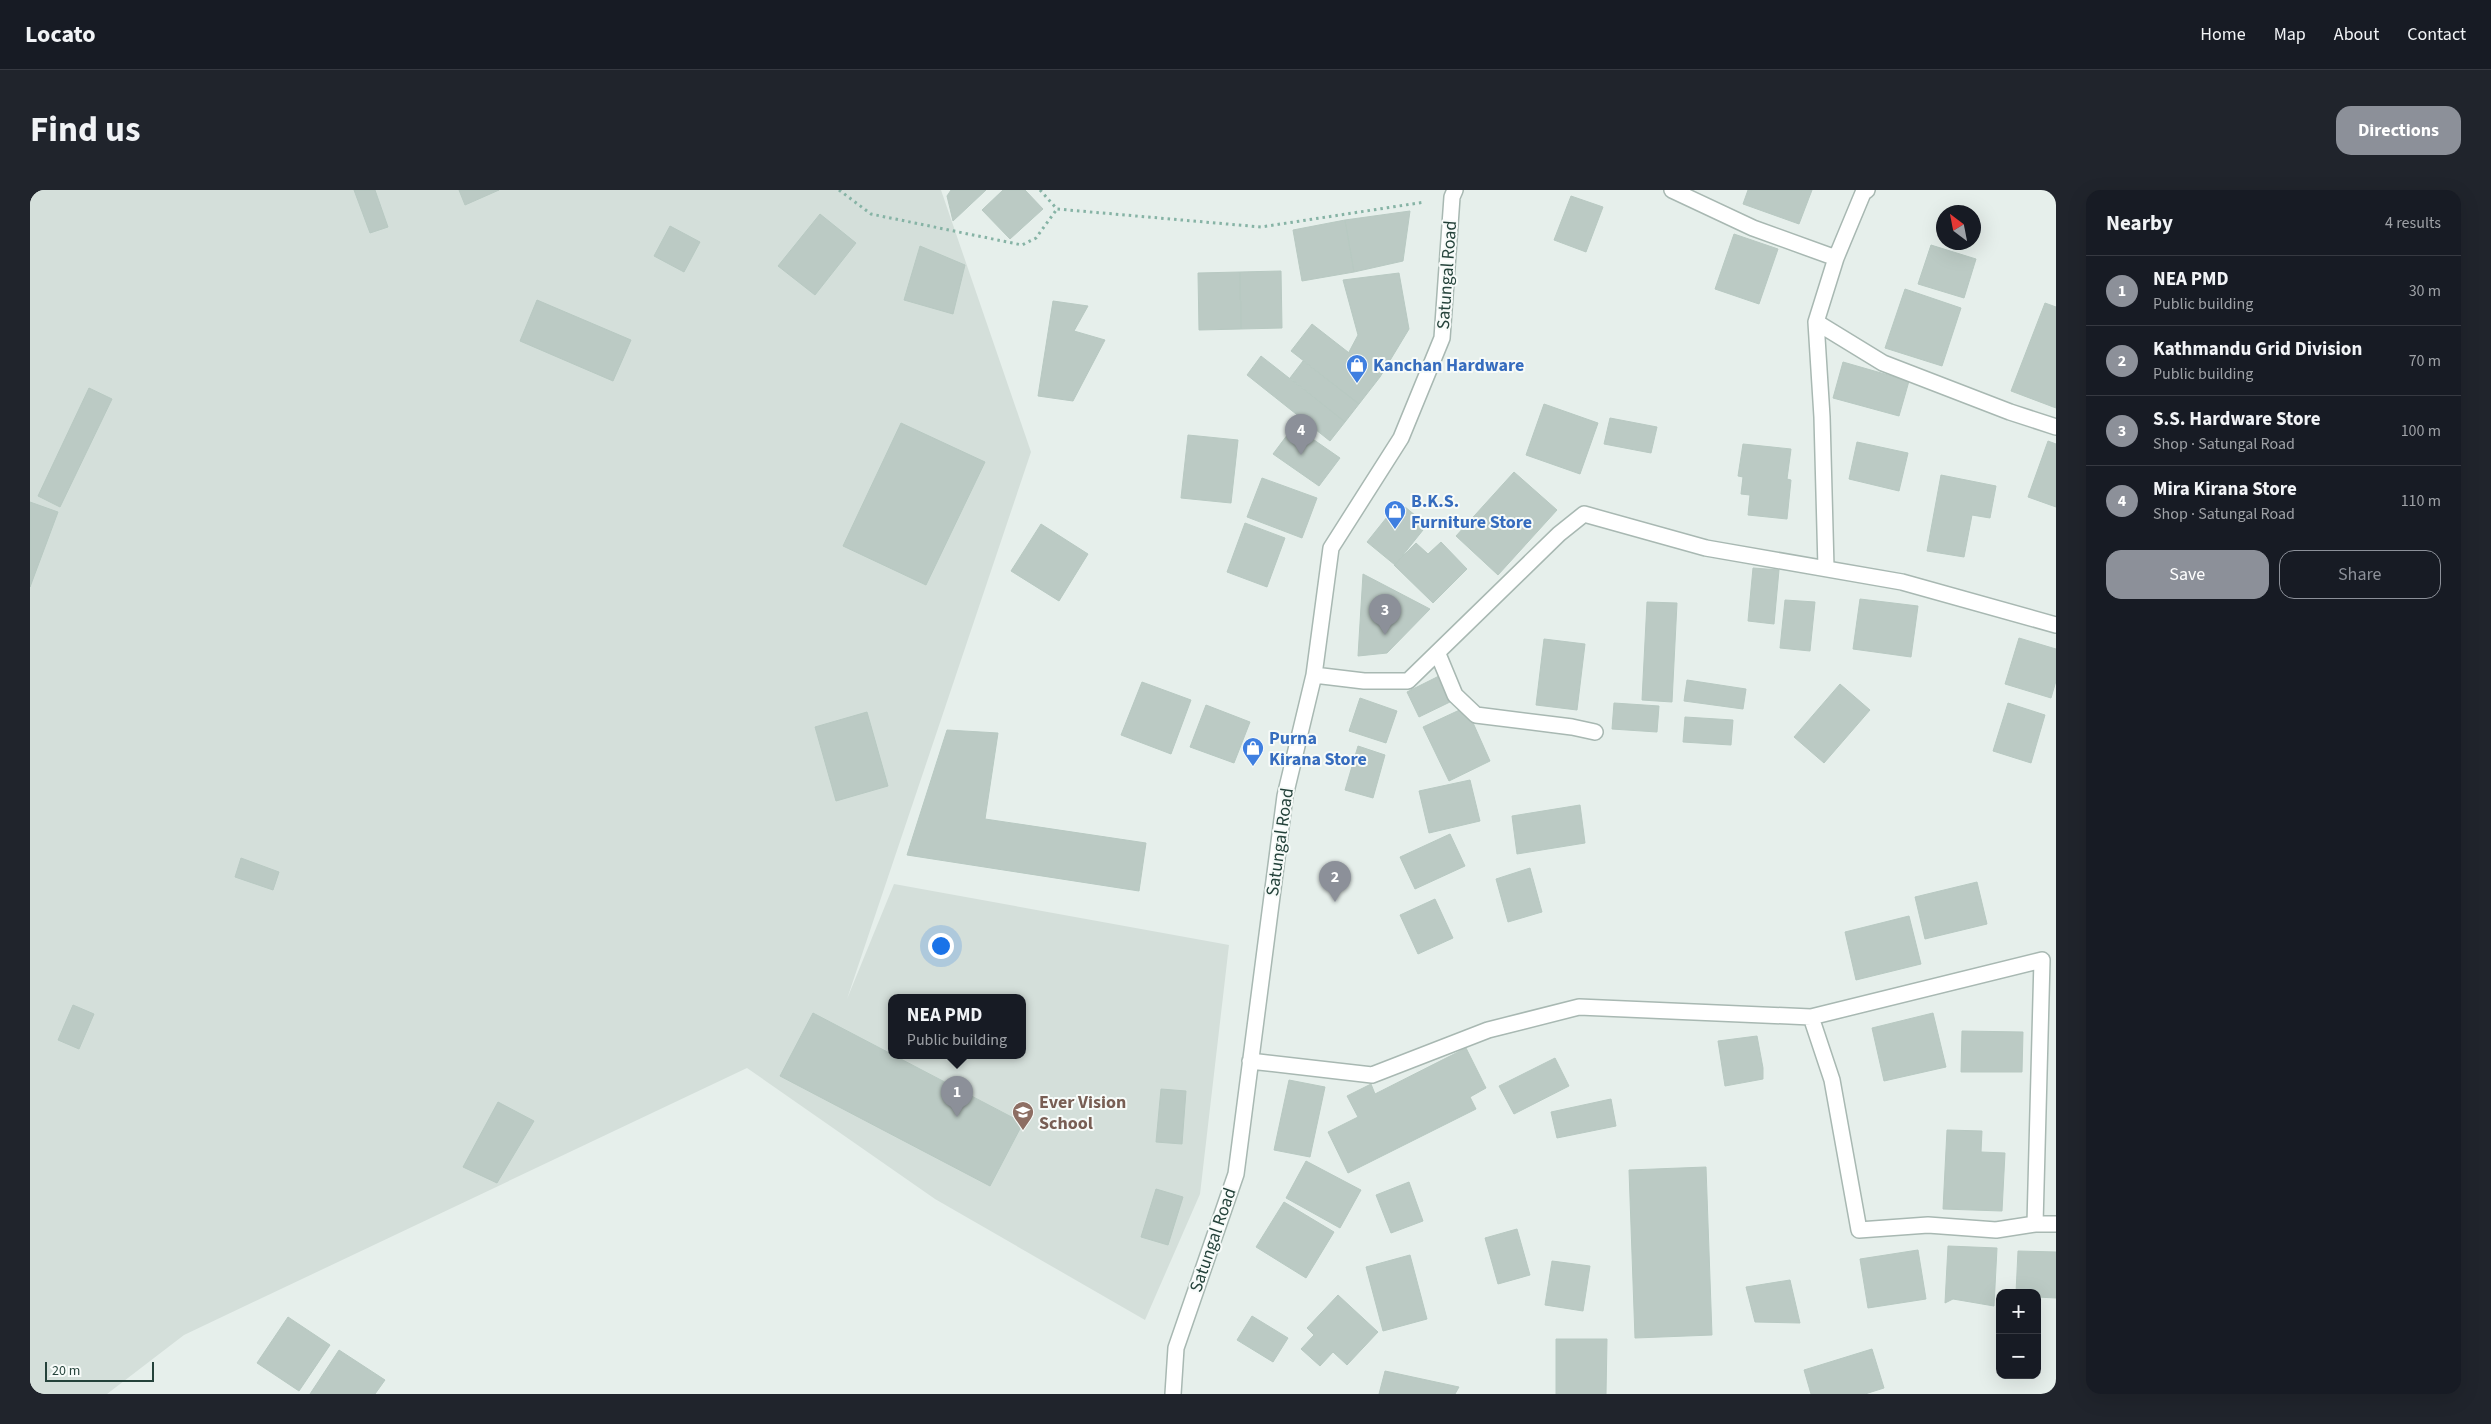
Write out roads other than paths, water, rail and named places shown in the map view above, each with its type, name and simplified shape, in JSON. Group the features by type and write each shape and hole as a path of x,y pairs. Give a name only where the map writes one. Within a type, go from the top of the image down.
{"street":[{"path":"1672,190 1753,228 1836,258"},
{"path":"1826,568 1822,416 1816,322 1836,258 1863,193 1867,190"},
{"name":"Satungal Road","path":"1173,1394 1176,1348 1236,1174 1285,796 1314,674 1331,548 1400,438 1442,338 1454,194"},
{"path":"1816,322 1883,363 2010,412 2056,427"},
{"path":"1314,674 1364,681 1408,681 1560,534 1584,514 1706,548 1799,566 1826,568 1902,582 2056,626"},
{"path":"1438,654 1455,695 1476,715 1572,727 1595,732"},
{"path":"1250,1061 1372,1074 1488,1030 1579,1007 1811,1016 2042,960 2035,1224"},
{"path":"1811,1016 1832,1080 1859,1230 1928,1225 1996,1230 2035,1224 2056,1224"}],"place":[{"name":"Kanchan Hardware","path":"1357,384"},
{"name":"Mira Kirana Store","path":"1301,455"},
{"name":"B.K.S. Furniture Store","path":"1395,530"},
{"name":"S.S. Hardware Store","path":"1385,635"},
{"name":"Purna Kirana Store","path":"1253,767"},
{"name":"Kathmandu Grid Division","path":"1335,902"},
{"name":"NEA PMD","path":"957,1117"},
{"name":"Ever Vision School","path":"1023,1131"}]}
